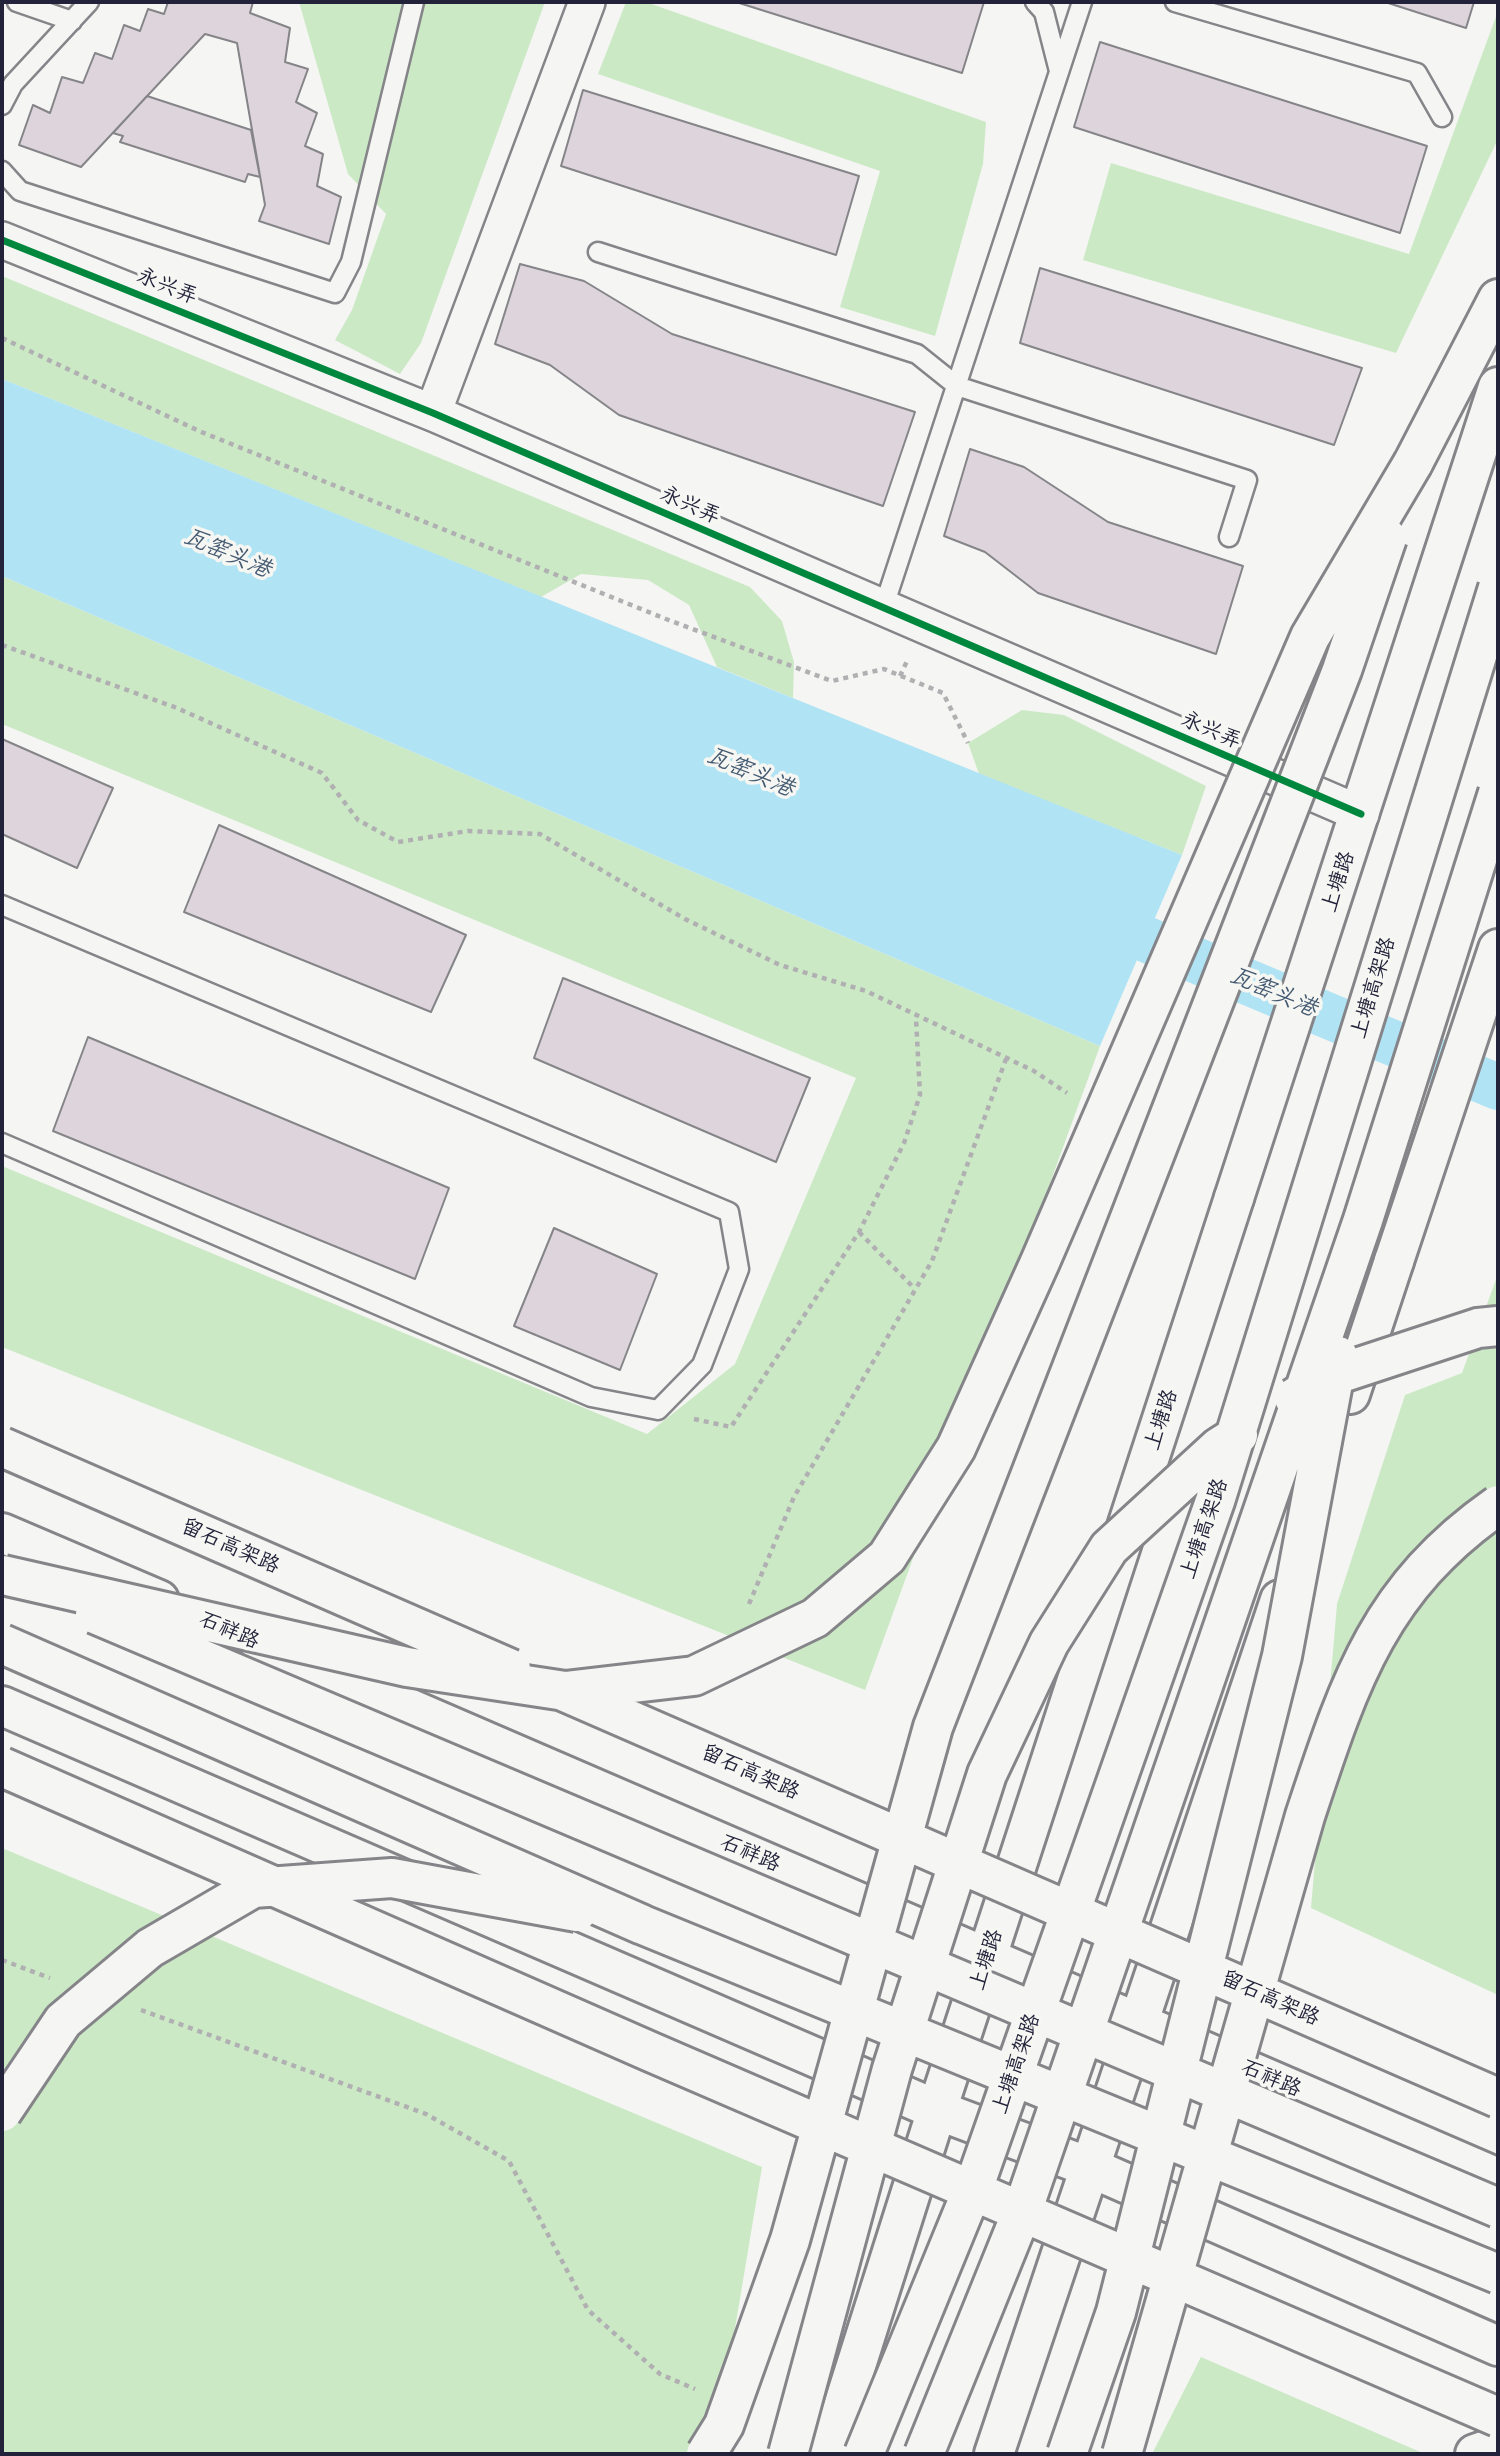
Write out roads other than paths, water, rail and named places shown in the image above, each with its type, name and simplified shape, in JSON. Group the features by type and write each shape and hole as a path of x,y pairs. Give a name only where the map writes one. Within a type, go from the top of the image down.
{"main road":[{"path":"2,1575 407,1667 565,1691 694,1676 815,1618 887,1557 956,1448 1046,1250 1310,637 1413,463 1498,299"},
{"name":"上塘路","path":"828,2454 937,2110 1498,387"},
{"path":"706,2454 724,2425 790,2240 933,1727 1342,670 1413,463"},
{"name":"上塘高架路","path":"864,2454 976,2180 1215,1501 1498,588"},
{"path":"924,2454 1022,2211 1363,1220 1498,793"},
{"path":"994,2454 1498,949"},
{"path":"1067,2454 1116,2312 1282,1656 1363,1220"},
{"path":"788,2454 892,2068 987,1774 1049,1643 1110,1548 1219,1447 1323,1379 1478,1328 1498,1326"},
{"name":"留石高架路","path":"2,1447 1498,2098"},
{"path":"1122,2454 1305,1816 1339,1713 1378,1629 1423,1568 1457,1534 1498,1505"},
{"name":"石祥路","path":"2,1533 1139,2022 1494,2197"},
{"path":"2,1575 1494,2197"},
{"path":"2,1644 643,1925 1498,2274"},
{"path":"2,1706 937,2110 1089,2167 1498,2346"},
{"path":"2,1767 651,2052 1498,2417"},
{"path":"2,2112 63,2021 150,1948 253,1888 392,1878 643,1925"},
{"path":"1475,2454 1498,2446"}],"street":[{"path":"433,413 587,2"},
{"name":"永兴弄","path":"2,240 433,413 1361,814"}],"lane":[{"path":"17,2 72,21"},
{"path":"2,105 13,84 89,2"},
{"path":"2,171 20,191 335,293 351,262 414,2"},
{"path":"1035,2 1044,12 1059,71"},
{"path":"883,609 1082,2"},
{"path":"1175,2 1417,74 1442,117"},
{"path":"598,252 918,355 957,386 1247,480 1229,537"},
{"path":"2,905 729,1212 739,1269 702,1365 658,1410 591,1397 2,1143"}],"water":[{"path":"2,379 1182,855 1100,1046 2,576"}],"waterway":[{"name":"瓦窑头港","path":"1088,915 1498,1087"}]}
